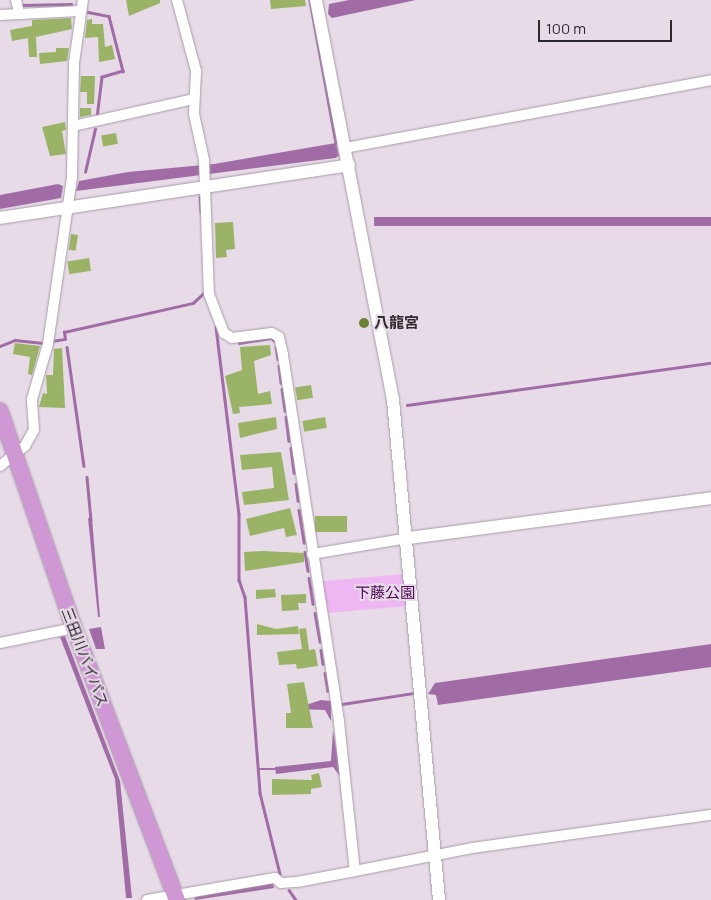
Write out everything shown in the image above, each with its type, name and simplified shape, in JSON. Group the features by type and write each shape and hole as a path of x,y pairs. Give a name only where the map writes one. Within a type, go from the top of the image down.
{"highway":[{"name":"三田川バイパス","path":"0,411 13,454 74,628 176,897"}],"street":[{"path":"16,0 19,13"},
{"path":"0,466 29,442 34,430 32,399 48,344 69,205 79,11 83,0"},
{"path":"177,0 196,71 194,100 204,163 209,294 220,326 232,338 272,333 278,337 339,722 355,871"},
{"path":"316,0 393,400 409,538 439,900"},
{"path":"0,15 79,11"},
{"path":"345,148 711,80"},
{"path":"73,126 194,100"},
{"path":"0,218 69,205 205,184 349,166"},
{"path":"312,554 409,538 711,498"},
{"path":"0,643 74,628"},
{"path":"147,900 176,897 275,878 280,883 297,882 434,855 711,815"}],"green space":[{"name":"下藤公園","path":"405,574 408,606 322,613 319,581"}],"shaded area":[{"path":"349,0 416,0 332,18 328,14 329,4"},
{"path":"336,143 339,156 335,158 76,191 79,181 128,172 214,164"},
{"path":"58,184 63,186 61,198 0,209 0,195"},
{"path":"374,217 711,217 711,226 374,226"},
{"path":"88,518 92,518 100,617 98,617"},
{"path":"101,627 105,649 96,649 89,629"},
{"path":"65,636 120,781 132,898 126,898 115,779 60,637"},
{"path":"711,644 711,667 438,705 436,695 428,694 435,683"},
{"path":"321,700 331,701 331,721 325,710 294,709"},
{"path":"333,730 341,778 333,767 276,774 275,767 331,761"},
{"path":"273,883 274,888 195,900 194,896"}],"building":[{"path":"126,0 160,0 160,3 129,16"},
{"path":"270,0 305,0 306,6 271,9"},
{"path":"71,18 72,29 36,37 37,57 29,57 28,38 12,41 10,30 32,26 32,20"},
{"path":"92,19 92,24 103,24 105,47 112,45 115,59 99,62 98,37 85,38 87,20"},
{"path":"56,48 69,48 67,61 40,64 39,53 56,52"},
{"path":"81,76 95,76 94,104 87,104 87,92 80,92"},
{"path":"80,108 91,108 91,115 80,117"},
{"path":"65,122 66,130 62,131 66,154 50,156 42,127"},
{"path":"116,133 118,144 103,146 101,136"},
{"path":"233,222 235,249 226,250 227,257 216,258 215,223"},
{"path":"71,234 78,235 76,251 69,250"},
{"path":"89,258 91,271 69,274 67,261"},
{"path":"15,343 40,346 32,375 28,374 30,357 13,354"},
{"path":"270,345 271,355 254,361 258,394 270,391 272,404 239,407 240,413 233,414 225,376 242,370 240,347"},
{"path":"62,348 65,408 39,407 43,393 47,394 46,375 53,375 54,349"},
{"path":"311,385 313,398 297,400 295,388"},
{"path":"276,417 277,429 240,438 238,423"},
{"path":"325,417 327,428 304,432 302,421"},
{"path":"281,452 289,500 244,505 242,492 274,488 272,467 242,470 240,455"},
{"path":"290,508 297,535 286,537 284,528 250,536 246,519"},
{"path":"315,516 347,516 347,532 315,532"},
{"path":"244,552 304,553 304,562 245,571"},
{"path":"275,589 276,597 256,599 256,590"},
{"path":"306,594 306,603 298,603 299,610 282,611 281,595"},
{"path":"257,624 276,629 298,626 299,634 257,635"},
{"path":"306,628 309,650 315,649 318,666 297,669 296,664 279,665 277,652 302,649 299,629"},
{"path":"304,682 313,728 286,728 286,713 291,713 287,684"},
{"path":"319,773 322,787 311,789 311,794 272,795 272,779 312,780 311,775"}],"waterway":[{"path":"310,0 336,143"},
{"path":"22,5 71,4"},
{"path":"88,12 109,16 123,71 102,77 97,118"},
{"path":"85,172 95,129"},
{"path":"200,197 201,213"},
{"path":"52,341 65,339 64,332 193,303 205,292"},
{"path":"216,327 239,514 239,580 245,597 260,793 280,874"},
{"path":"239,343 271,338 276,342"},
{"path":"0,346 15,340 43,343"},
{"path":"67,347 84,466"},
{"path":"276,347 278,359"},
{"path":"407,405 711,363"},
{"path":"279,366 281,383"},
{"path":"282,389 285,411"},
{"path":"286,417 289,441"},
{"path":"291,448 294,473"},
{"path":"87,477 91,520"},
{"path":"296,484 298,501"},
{"path":"299,510 304,543"},
{"path":"305,552 308,571"},
{"path":"309,578 313,604"},
{"path":"315,613 320,642"},
{"path":"321,650 323,664"},
{"path":"325,673 328,691"},
{"path":"342,704 414,693"},
{"path":"258,769 275,769"},
{"path":"289,890 296,900"}],"place":[{"name":"八龍宮","path":"364,323"}]}
